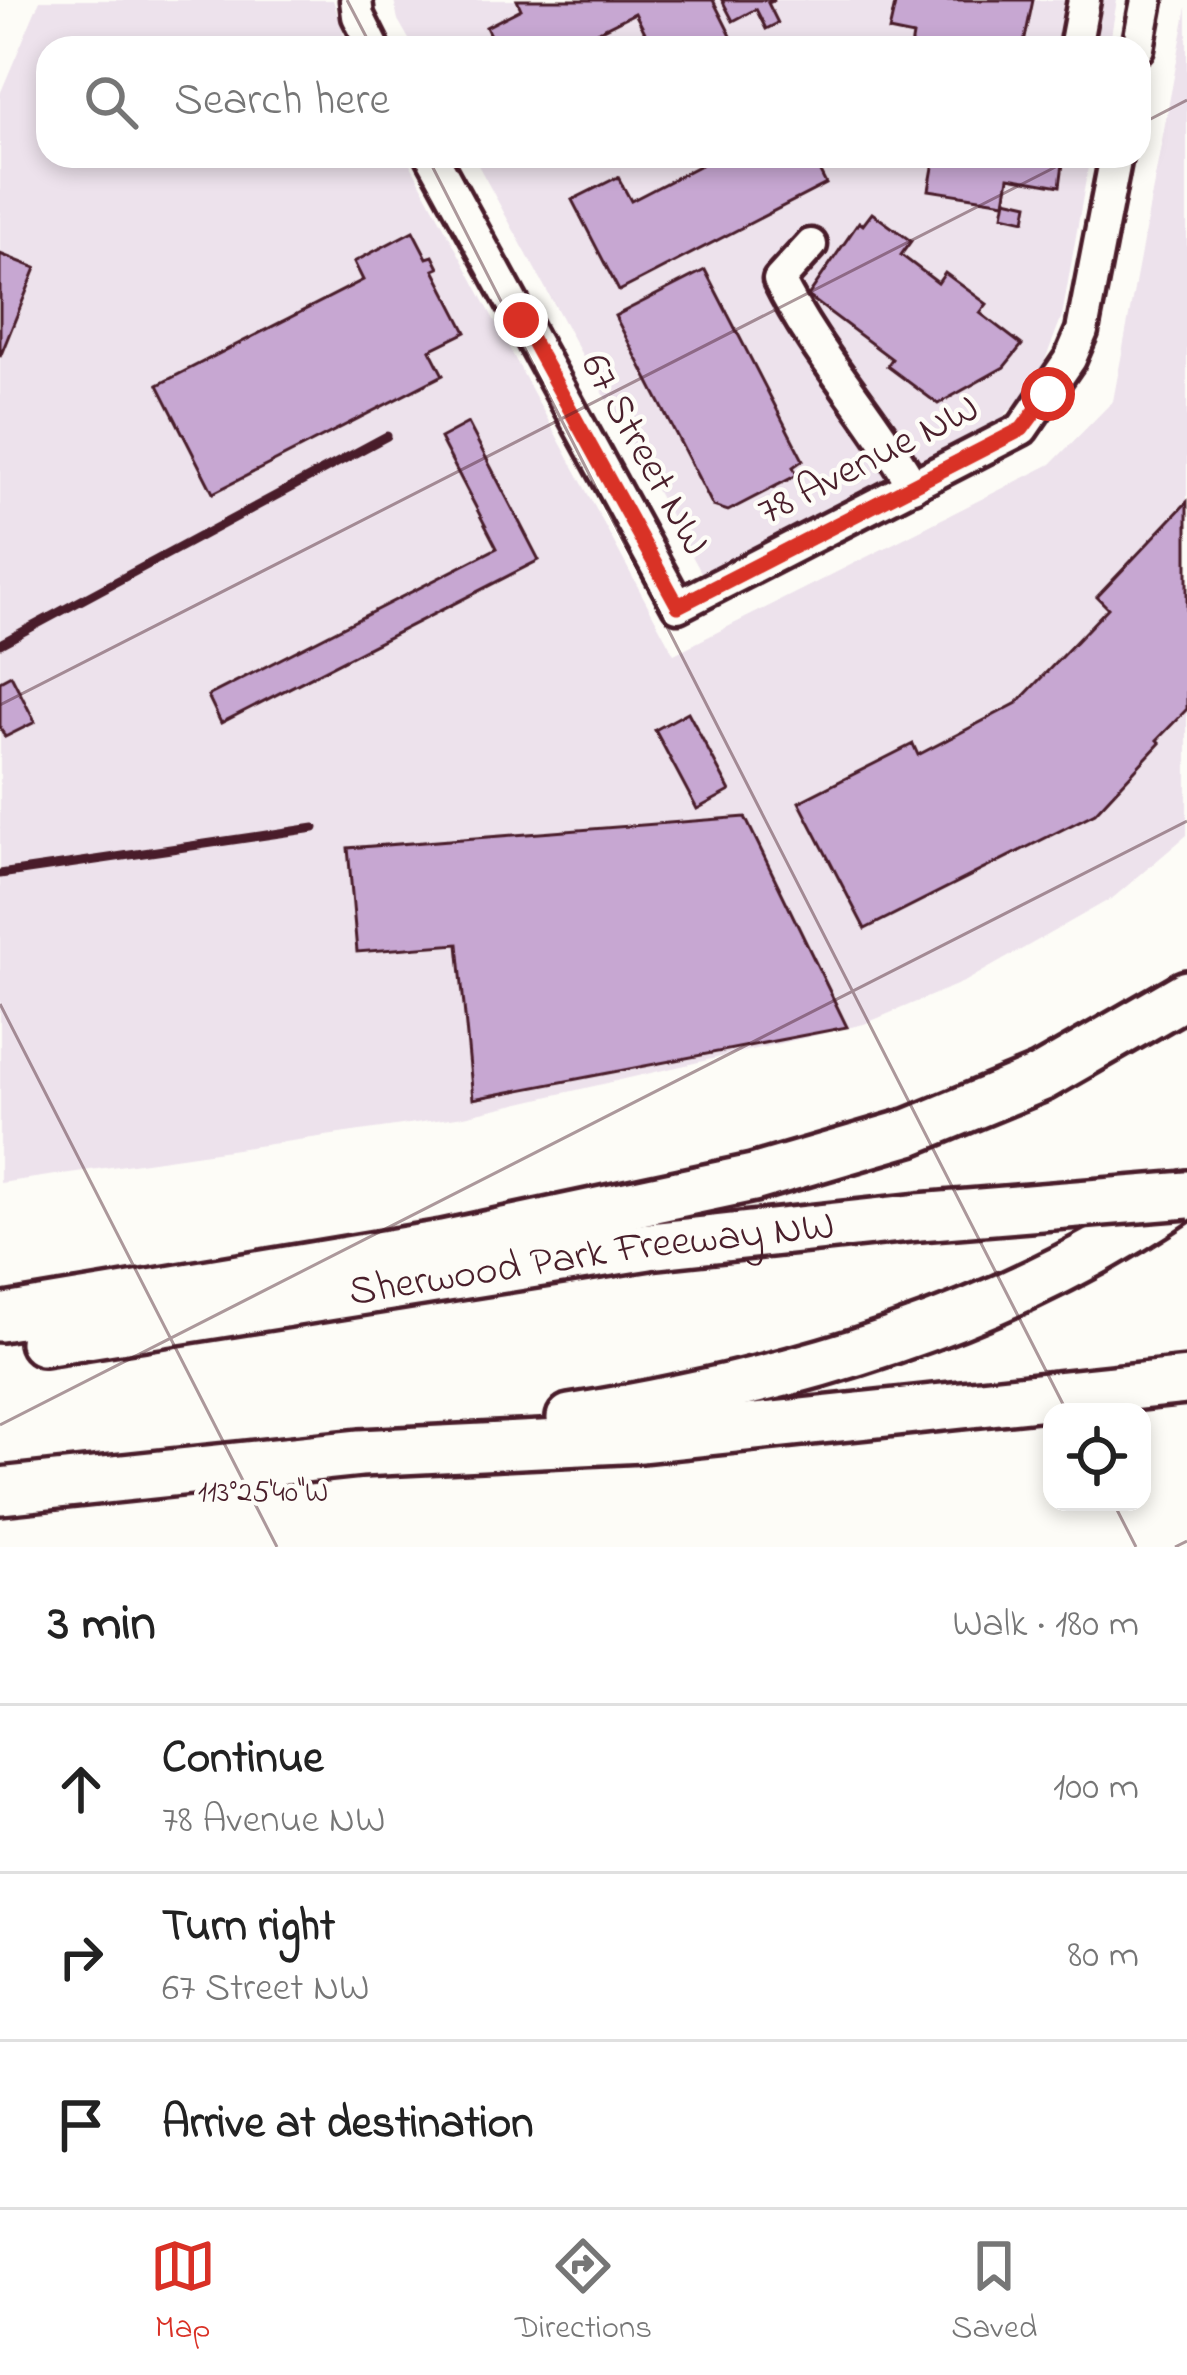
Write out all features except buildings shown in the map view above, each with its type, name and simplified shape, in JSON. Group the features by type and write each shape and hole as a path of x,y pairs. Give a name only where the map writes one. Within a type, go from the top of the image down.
{"highway":[{"path":"0,1318 442,1244 753,1178 910,1132 1041,1078 1187,994"},
{"path":"360,1453 645,1406 765,1378 886,1341 1006,1298 1123,1239 1187,1194"},
{"name":"Sherwood Park Freeway NW","path":"0,1349 650,1246 1187,1194"},
{"path":"0,1491 360,1453 642,1439 1187,1381"}],"street":[{"path":"1077,36 1084,0"},
{"path":"1140,36 1147,0"},
{"path":"357,8 369,36"},
{"name":"67 Street NW","path":"439,168 678,606"},
{"name":"78 Avenue NW","path":"678,606 1022,429 1070,359 1082,331 1114,168"},
{"path":"811,245 779,280 794,310 889,444 913,486"}],"shaded area":[{"path":"40,0 333,0 344,36 36,36 36,168 412,168 674,654 1051,464 1113,401 1187,7 1187,835 1114,897 966,981 864,1024 464,1116 0,1183 0,94"},
{"path":"394,0 1117,0 1111,36 407,36"},
{"path":"480,168 1088,168 1062,316 1037,381 1003,417 702,574"}],"railway":[{"path":"0,644 387,436"},
{"path":"0,874 314,828"}],"route":[{"path":"521,320 678,606 1022,429 1048,394"}]}
